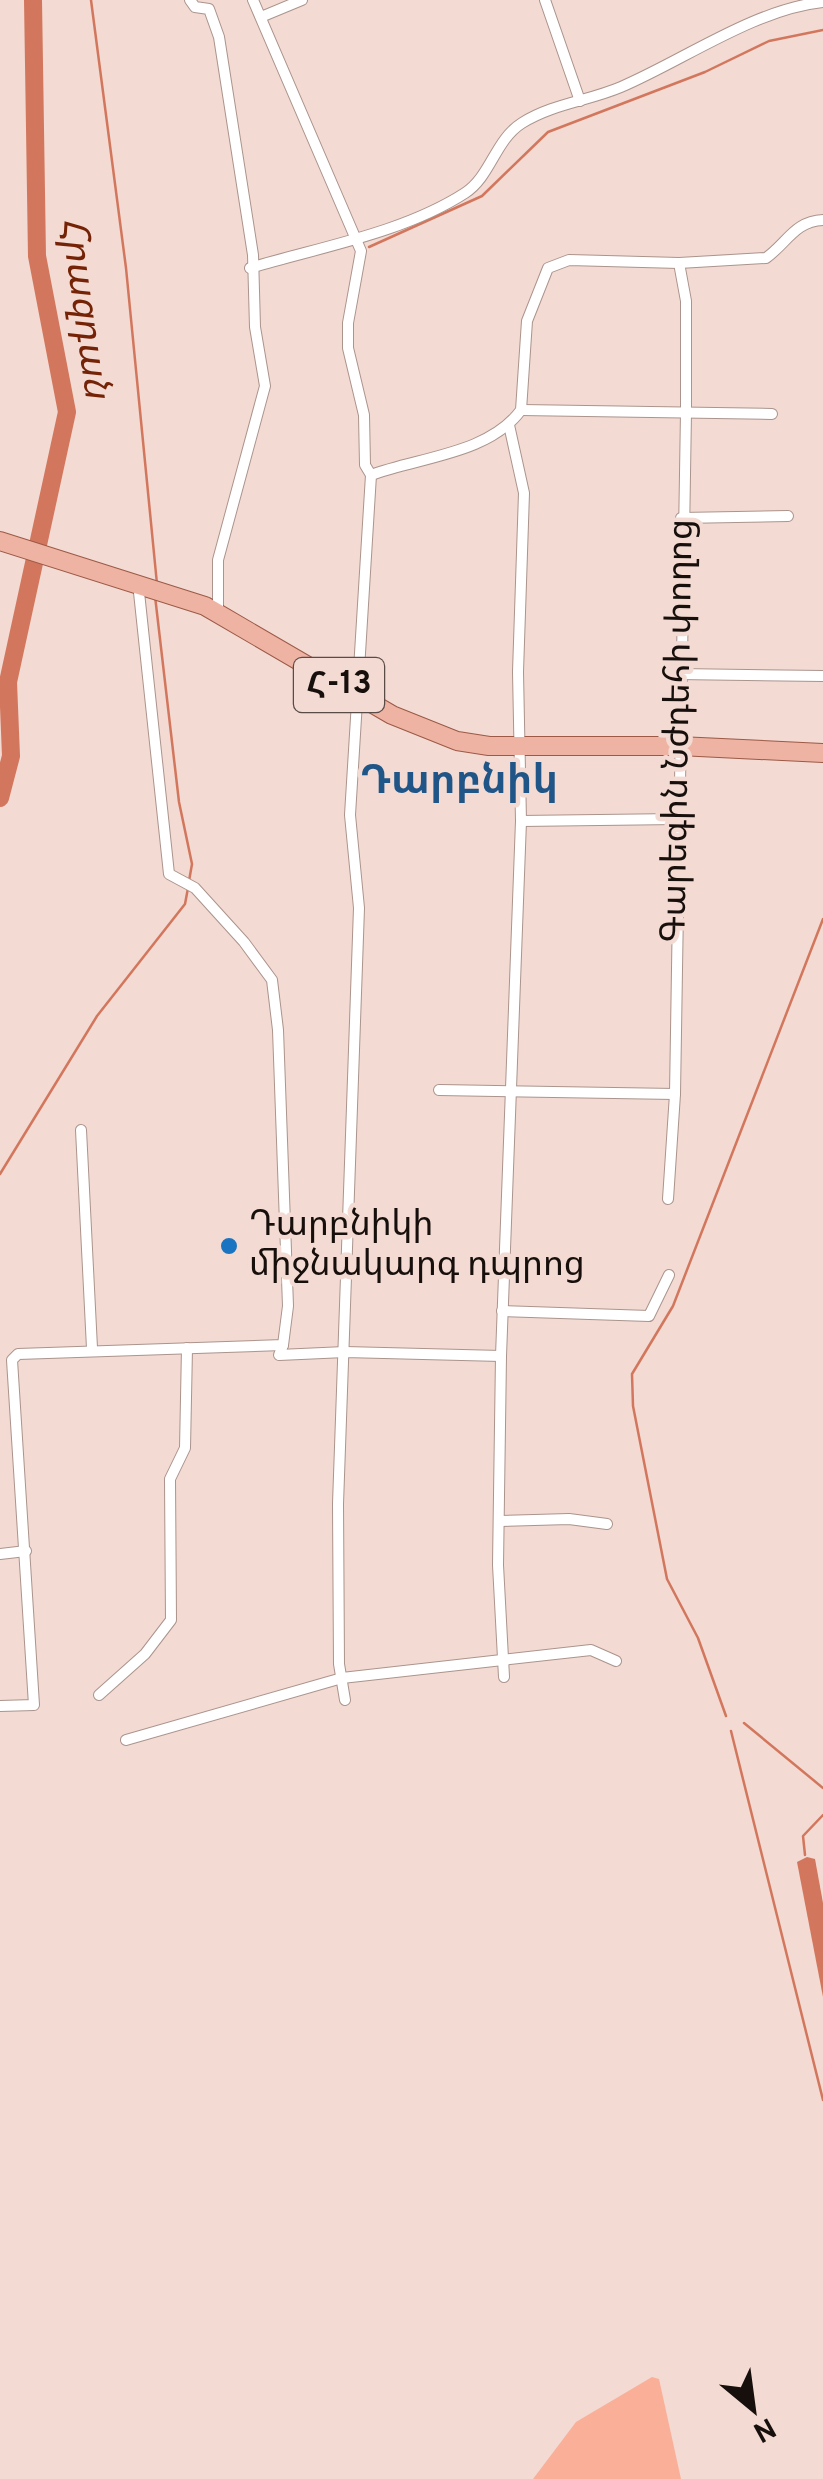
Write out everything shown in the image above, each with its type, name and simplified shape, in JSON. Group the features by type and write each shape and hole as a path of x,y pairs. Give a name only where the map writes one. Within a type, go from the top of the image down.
{"main road":[{"name":"Հ-13","path":"2,542 152,587 218,613 360,698 438,736 476,745 679,746 823,753"}],"street":[{"path":"190,0 195,8 209,9 215,16 253,256 250,268 265,386 218,560 218,613"},
{"path":"253,0 361,251 348,323 348,348 364,415 365,465 371,475 350,815 359,908 338,1504 345,1700"},
{"path":"260,18 302,0"},
{"path":"545,0 580,100"},
{"path":"250,268 357,236 463,194 475,185 502,140 518,125 548,109 618,88 774,14 823,2"},
{"path":"371,475 464,447 509,426 521,410 527,321 548,268 569,260 679,263 766,258 794,230 823,220"},
{"name":"Գարեգին Նժդեհի փողոց","path":"668,1199 675,1094 678,674 686,412 686,301 679,263"},
{"path":"521,410 772,414"},
{"path":"504,1677 501,1356 521,821 524,493 509,426"},
{"path":"681,518 788,516"},
{"path":"152,587 169,874 195,888 272,980 278,1030 288,1306 278,1355 345,1352 501,1356"},
{"path":"678,674 823,676"},
{"path":"521,821 678,819"},
{"path":"439,1090 675,1094"},
{"path":"81,1130 92,1348"},
{"path":"502,1312 649,1316 670,1275"},
{"path":"0,1706 34,1705 12,1360 18,1354 92,1348 283,1345"},
{"path":"99,1695 146,1654 171,1620 170,1480 184,1448 187,1348"},
{"path":"500,1521 569,1519 607,1524"},
{"path":"0,1554 26,1551"},
{"path":"126,1740 342,1678 591,1650 616,1661"}],"shaded area":[{"path":"807,1857 815,1859 823,1903 823,1997 797,1862"},
{"path":"652,2377 659,2379 681,2479 533,2479 576,2422"}],"waterway":[{"name":"Հրազդան","path":"0,798 11,756 8,682 67,412 37,256 33,0"},
{"path":"91,0 126,268 157,584"},
{"path":"369,247 482,196 548,132 705,72 769,41 823,30"},
{"path":"155,596 179,802 192,864 189,881"},
{"path":"0,1174 97,1016 185,904 188,888"},
{"path":"726,1716 698,1638 667,1579 633,1406 632,1374 673,1306 823,919"},
{"path":"744,1723 823,1788"},
{"path":"731,1731 823,2100"},
{"path":"805,1855 803,1836 823,1815"}],"place":[{"name":"Դարբնիկի միջնակարգ դպրոց","path":"229,1246"}],"district":[{"name":"Դարբնիկ","path":"459,783"}]}
